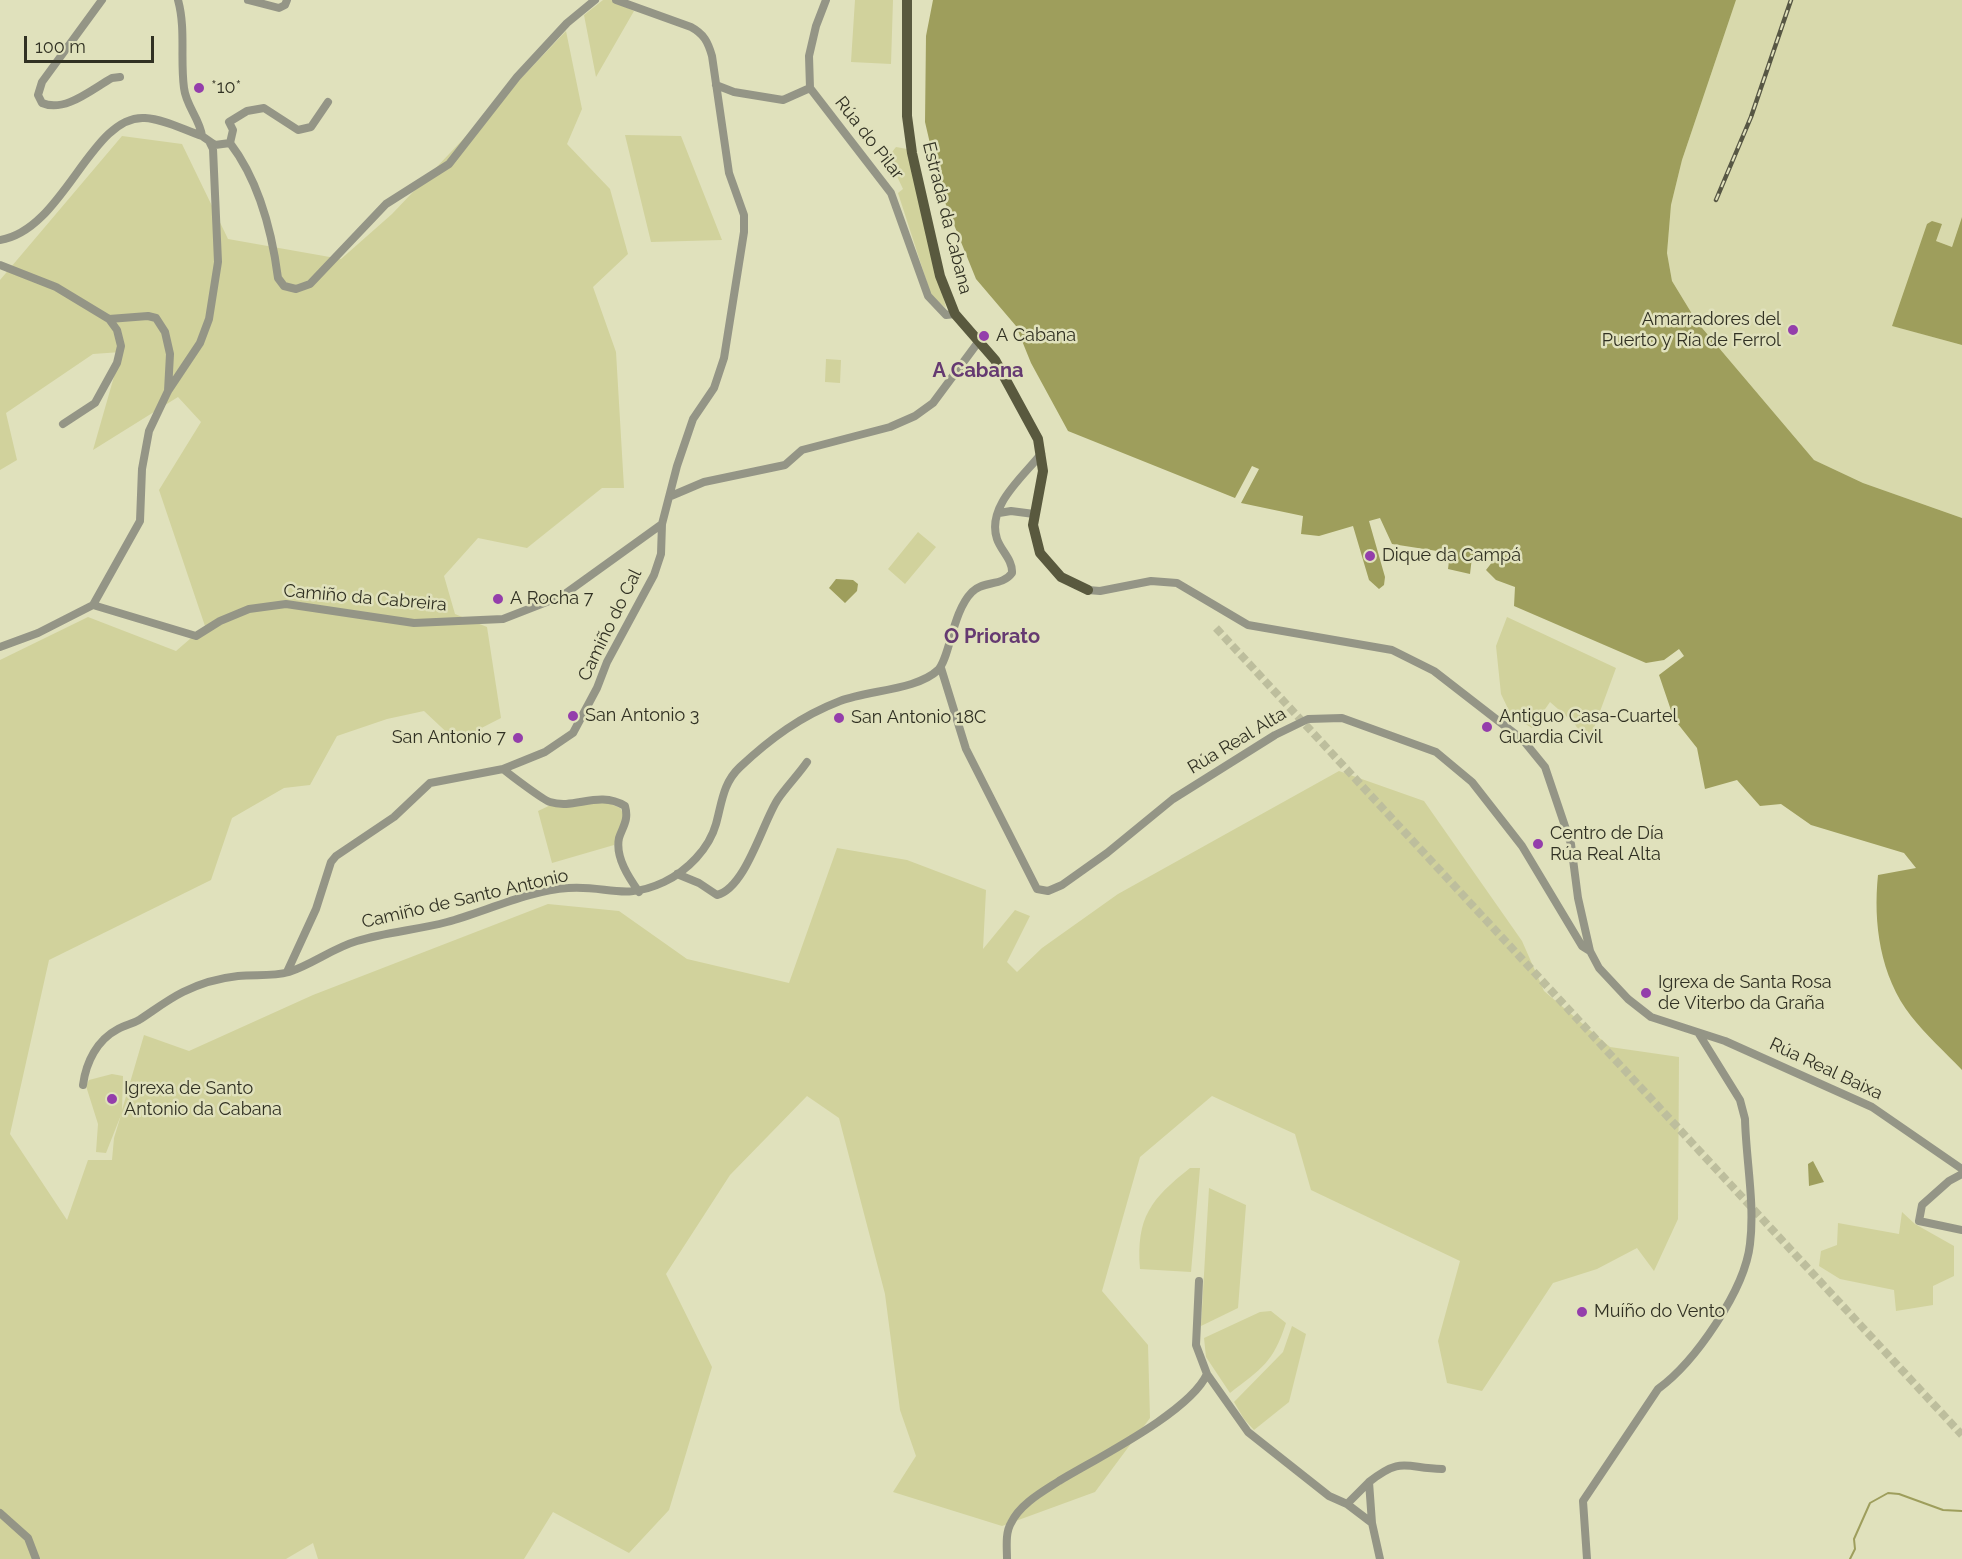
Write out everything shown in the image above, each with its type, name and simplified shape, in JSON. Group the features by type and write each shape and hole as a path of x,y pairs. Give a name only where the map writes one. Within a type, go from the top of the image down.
{"main road":[{"name":"Estrada da Cabana","path":"907,0 906,97 912,153 940,276 955,314 1001,370 1034,431 1041,454 1042,484 1034,514"},
{"path":"1034,514 1033,525 1037,544 1048,565 1061,577 1088,590"}],"street":[{"path":"102,0 42,82 39,95 42,104 52,108 62,106 112,78 120,77"},
{"path":"178,0 183,18 184,89 201,128 202,136"},
{"path":"248,0 279,8 285,5 287,0"},
{"path":"328,102 311,127 298,130 264,108 247,111 229,122 233,129 230,143 240,157 267,219 278,278 285,286 302,288 317,277 386,204 449,164 516,77 567,23 595,0"},
{"path":"616,0 701,33 712,56 729,173 744,215 744,232 724,358 714,388 693,419 677,466 662,524"},
{"name":"Rúa do Pilar","path":"826,0 816,26 809,56 810,88 891,193 928,296 946,315 955,314"},
{"path":"716,85 734,92 783,100 810,88"},
{"path":"0,240 20,235 35,225 77,176 103,138 117,126 144,118 164,122 202,136 213,149 218,262 213,292 200,343 168,391 149,431 144,456 140,521 93,604 38,633 0,647"},
{"path":"210,143 215,145 230,143"},
{"path":"0,265 56,287 109,319 117,330 121,346 117,363 95,403 63,424"},
{"path":"109,319 148,316 162,324 170,354 168,391"},
{"path":"671,496 704,482 785,465 802,450 890,427 915,416 933,403 979,341"},
{"path":"941,668 953,624 971,592 979,587 1002,581 1012,573 1011,563 997,539 995,527 999,513 1012,488 1041,454"},
{"path":"999,513 1011,511 1034,514"},
{"name":"Camiño da Cabreira","path":"93,604 196,636 220,621 249,609 286,604 414,623 503,619 562,596 662,524"},
{"name":"Camiño do Cal","path":"287,972 316,909 331,862 336,856 394,817 430,783 503,769 545,752 563,741 581,722 606,662 654,575 661,554 662,524"},
{"path":"1088,590 1100,591 1151,581 1177,583 1248,625 1392,650 1409,656 1454,685 1523,740 1545,766 1571,844 1578,898 1590,951"},
{"name":"Camiño de Santo Antonio","path":"83,1085 92,1054 100,1042 109,1034 135,1022 183,992 239,975 272,976 287,972 306,966 326,954 357,941 414,931 540,894 568,888 618,894 639,892 677,874 700,854 710,839 721,798 732,776 783,729 840,701 874,691 924,681 941,668"},
{"name":"Rúa Real Alta","path":"941,668 966,749 1037,889 1048,891 1062,885 1107,854 1173,799 1275,735 1308,719 1342,718 1436,752 1472,782 1522,846 1582,946 1590,951 1599,968 1628,999 1651,1017 1699,1034"},
{"path":"677,874 699,883 717,895 725,891 753,855 778,800 807,762"},
{"path":"503,769 550,802 570,803 607,799 625,806 627,821 620,838 619,849 626,873 639,892"},
{"path":"1587,1559 1583,1501 1658,1389 1685,1364 1714,1326 1739,1281 1750,1246 1745,1119 1740,1100 1699,1034"},
{"name":"Rúa Real Baixa","path":"1699,1034 1725,1041 1872,1107 1962,1169"},
{"path":"1962,1174 1949,1181 1922,1205 1919,1221 1962,1230"},
{"path":"1198,1281 1196,1345 1207,1374 1248,1432 1329,1496 1347,1504 1372,1523"},
{"path":"1007,1559 1010,1524 1021,1509 1044,1491 1159,1420 1191,1397 1202,1386 1207,1374"},
{"path":"1347,1504 1386,1468 1402,1463 1442,1469"},
{"path":"1369,1482 1372,1523 1380,1559"},
{"path":"0,1513 28,1538 36,1559"}],"shaded area":[{"path":"603,0 611,0 634,11 596,77 584,15"},
{"path":"855,0 893,0 891,64 851,62"},
{"path":"933,0 1736,0 1682,160 1671,205 1667,253 1672,281 1697,322 1814,460 1863,483 1962,518 1962,1070 1929,1037 1900,1000 1892,984 1881,948 1877,912 1878,875 1916,868 1904,853 1811,825 1781,804 1760,806 1737,780 1705,789 1697,748 1674,719 1659,675 1684,656 1679,649 1664,660 1646,663 1514,606 1515,587 1496,580 1486,570 1493,561 1482,551 1472,557 1470,574 1448,569 1450,553 1392,544 1380,518 1369,521 1385,577 1384,585 1379,589 1369,580 1353,526 1319,536 1301,534 1303,516 1241,503 1259,469 1252,466 1235,498 1068,431 1031,363 1016,326 976,279 942,195 925,122 926,36"},
{"path":"1736,0 1962,0 1962,217 1952,247 1936,241 1893,326 1962,345 1962,518 1863,483 1814,460 1697,322 1672,281 1667,253 1671,205 1682,160"},
{"path":"566,31 582,109 567,144 610,189 628,254 593,287 616,352 624,488 602,488 527,548 478,538 444,576 455,614 487,627 501,718 456,741 424,711 387,719 337,736 310,785 284,788 232,818 211,880 49,960 10,1134 67,1220 88,1160 112,1160 114,1138 121,1115 106,1153 96,1152 98,1124 86,1086 89,1080 112,1074 123,1076 122,1110 144,1035 189,1051 313,995 548,904 619,911 687,959 789,983 837,848 907,860 986,890 983,949 1015,910 1030,916 1007,962 1017,972 1042,948 1118,894 1339,771 1424,801 1522,941 1544,991 1610,1047 1679,1057 1678,1219 1654,1271 1637,1248 1597,1269 1553,1283 1482,1391 1447,1383 1438,1341 1460,1261 1311,1190 1295,1134 1212,1096 1140,1157 1102,1291 1148,1345 1150,1418 1095,1492 1002,1526 893,1492 916,1456 900,1410 885,1294 839,1118 807,1096 730,1175 666,1274 712,1367 669,1510 629,1553 553,1512 524,1559 318,1559 313,1543 286,1559 0,1559 0,660 88,617 176,651 205,626 159,490 201,422 178,397 93,450 121,352 93,354 6,413 17,460 0,470 0,280 122,136 182,144 228,239 341,259 392,214"},
{"path":"625,135 681,136 722,240 651,242"},
{"path":"896,147 907,149 946,308 931,295 898,193 903,189 888,157"},
{"path":"1962,217 1962,345 1892,326 1927,224 1932,221 1942,224 1936,241 1952,247"},
{"path":"826,359 841,360 840,383 825,382"},
{"path":"918,532 936,547 905,584 888,569"},
{"path":"836,579 853,580 858,584 857,591 845,603 829,588"},
{"path":"1507,617 1616,668 1588,744 1574,723 1550,702 1532,728 1511,715 1501,694 1496,646"},
{"path":"606,802 620,808 624,815 614,845 552,863 538,811 553,804"},
{"path":"1813,1161 1824,1182 1809,1186 1808,1164"},
{"path":"1190,1168 1200,1168 1191,1272 1140,1269 1141,1236 1149,1211 1165,1190"},
{"path":"1209,1188 1246,1205 1238,1308 1201,1326"},
{"path":"1902,1212 1915,1224 1954,1246 1954,1276 1933,1286 1933,1305 1896,1311 1894,1290 1840,1279 1819,1266 1821,1251 1837,1245 1838,1223 1899,1234"},
{"path":"1271,1311 1286,1323 1276,1347 1265,1364 1230,1393 1206,1357 1204,1338 1260,1312"},
{"path":"1292,1326 1306,1334 1289,1402 1254,1430 1234,1402 1283,1352"}],"waterway":[{"path":"1850,1559 1855,1549 1854,1539 1870,1503 1888,1493 1899,1494 1943,1510 1962,1511"}],"tunnel":[{"path":"1216,628 1962,1435"}],"railway":[{"path":"1716,200 1751,117 1791,0"}],"place":[{"name":"*10*","path":"199,88"},
{"name":"Amarradores del Puerto y Ría de Ferrol","path":"1793,330"},
{"name":"A Cabana","path":"984,336"},
{"name":"Dique da Campá","path":"1370,556"},
{"name":"A Rocha 7","path":"498,599"},
{"name":"San Antonio 3","path":"573,716"},
{"name":"San Antonio 18C","path":"839,718"},
{"name":"Antiguo Casa-Cuartel Guardia Civil","path":"1487,727"},
{"name":"San Antonio 7","path":"518,738"},
{"name":"Centro de Día Rúa Real Alta","path":"1538,844"},
{"name":"Igrexa de Santa Rosa de Viterbo da Graña","path":"1646,993"},
{"name":"Igrexa de Santo Antonio da Cabana","path":"112,1099"},
{"name":"Muíño do Vento","path":"1582,1312"}],"district":[{"name":"A Cabana","path":"978,371"},
{"name":"O Priorato","path":"992,637"}]}
